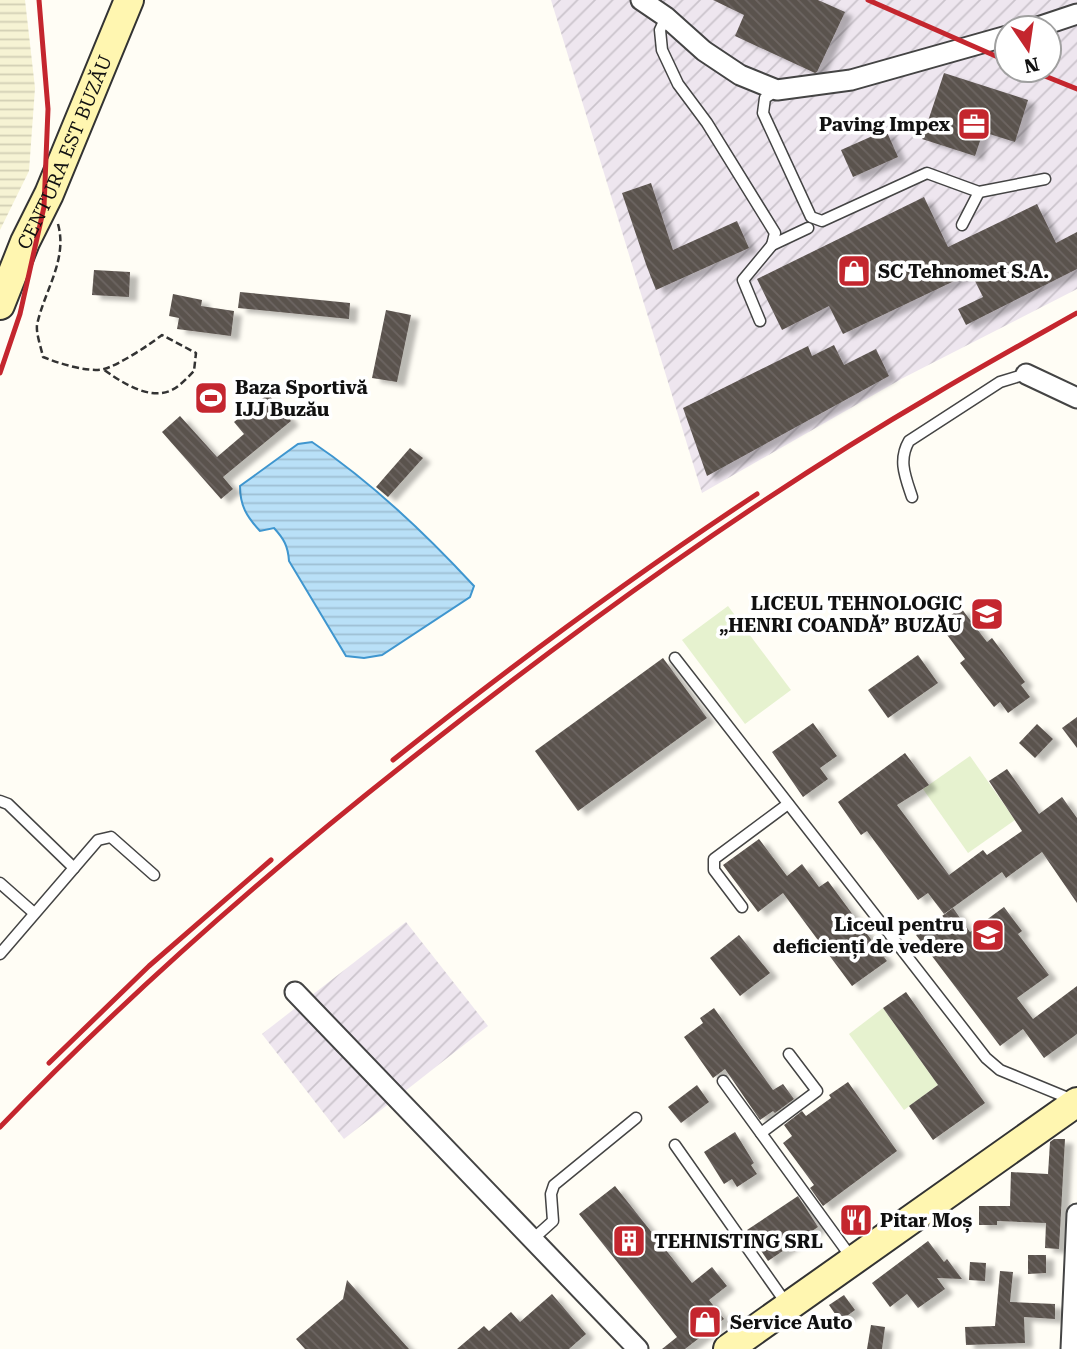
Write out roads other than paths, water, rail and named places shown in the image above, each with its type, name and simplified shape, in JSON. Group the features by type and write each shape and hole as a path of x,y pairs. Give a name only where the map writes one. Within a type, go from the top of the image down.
{"main road":[{"name":"CENTURA EST BUZĂU","path":"0,305 25,242 50,194 129,0"},
{"path":"728,1349 1077,1102"}],"street":[{"path":"641,0 666,17 704,51 740,75 777,90 851,80 993,40"},
{"path":"1026,374 1077,398"},
{"path":"295,992 638,1349"},
{"path":"1072,1349 1077,1214"}],"lane":[{"path":"666,17 660,30 662,50 678,84 707,123 775,233 772,245"},
{"path":"777,90 765,98 763,113 813,222"},
{"path":"760,321 743,280 772,245 813,222 927,173 979,192 1045,179"},
{"path":"961,225 979,192"},
{"path":"775,233 790,236"},
{"path":"912,496 902,453 909,441 1000,382 1026,374"},
{"path":"675,658 986,1058 1000,1070 1077,1102"},
{"path":"0,800 8,804 74,868"},
{"path":"742,907 714,870 714,859 788,803"},
{"path":"0,954 98,840 111,837 154,875"},
{"path":"0,883 34,914"},
{"path":"761,1133 817,1091 789,1054"},
{"path":"723,1081 853,1261"},
{"path":"533,1239 553,1221 551,1194 554,1185 636,1118"},
{"path":"675,1145 789,1306"}],"water":[{"path":"312,442 398,509 474,586 470,597 382,655 364,658 346,656 289,561 280,536 274,528 260,531 243,505 240,486 298,444"}],"railway":[{"path":"0,373 20,314 44,207 48,109 39,0"},
{"path":"868,0 993,55"},
{"path":"1063,83 1077,89"},
{"path":"0,1127 100,1027 257,885 366,795 545,656 672,564 802,476 935,394 1077,313"},
{"path":"393,760 572,623 757,494"},
{"path":"49,1063 149,966 271,860"}],"place":[{"name":"Paving Impex","path":"974,124"},
{"name":"SC Tehnomet S.A.","path":"854,271"},
{"name":"Baza Sportivă IJJ Buzău","path":"211,398"},
{"name":"LICEUL TEHNOLOGIC „HENRI COANDĂ” BUZĂU","path":"987,614"},
{"name":"Liceul pentru deficienți de vedere","path":"988,935"},
{"name":"Pitar Moș","path":"856,1220"},
{"name":"TEHNISTING SRL","path":"629,1241"},
{"name":"Service Auto","path":"705,1322"}]}
